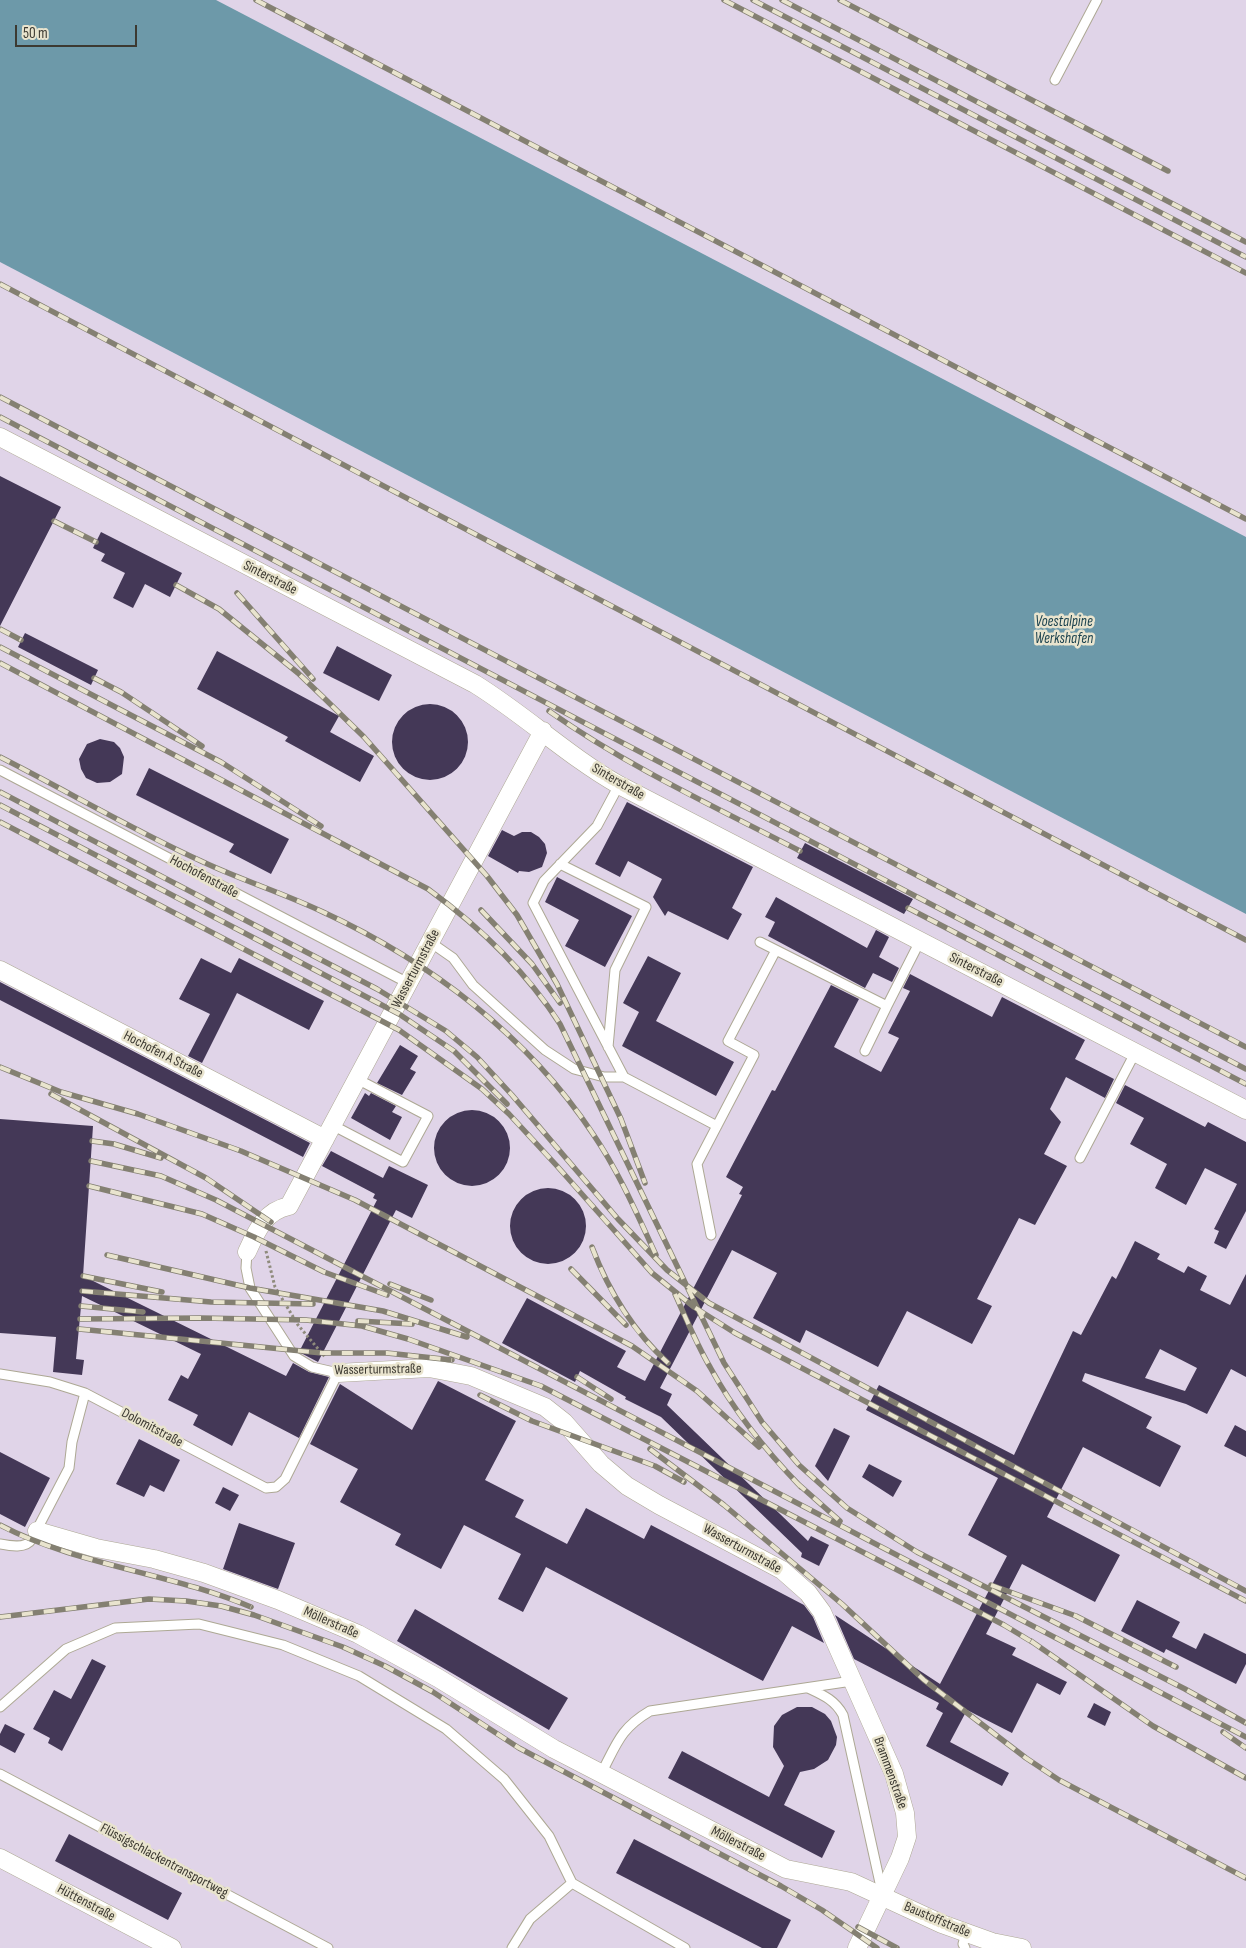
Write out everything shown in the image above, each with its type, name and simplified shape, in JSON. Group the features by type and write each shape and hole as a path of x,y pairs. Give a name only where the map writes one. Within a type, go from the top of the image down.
{"street":[{"name":"Sinterstraße","path":"0,437 474,684 510,706 603,776 619,785 1246,1110"},
{"name":"Wasserturmstraße","path":"247,1252 256,1233 268,1215 277,1208 289,1206 543,731"},
{"name":"Hochofen A Straße","path":"0,970 329,1132"},
{"name":"Wasserturmstraße","path":"338,1373 429,1368 471,1376 545,1407 564,1422 601,1464 627,1486 782,1570 808,1593 822,1612 852,1681"},
{"name":"Möllerstraße","path":"37,1530 96,1548 154,1559 204,1573 305,1611 358,1634 438,1678 554,1749 786,1868 852,1882 883,1895"},
{"name":"Brammenstraße","path":"852,1681 894,1774 905,1813 907,1837 900,1858 857,1948"},
{"name":"Hüttenstraße","path":"0,1858 172,1948"},
{"name":"Baustoffstraße","path":"883,1895 942,1924 966,1941 1022,1948"}],"lane":[{"path":"1055,80 1097,0"},
{"name":"Hochofenstraße","path":"0,770 408,983"},
{"path":"619,785 597,826 544,881 533,903 624,1077"},
{"path":"560,864 646,907 615,970 608,1047"},
{"path":"865,1050 920,941"},
{"path":"430,942 453,958 473,986 545,1050 574,1069 604,1077 624,1077 717,1126"},
{"path":"760,942 887,1006"},
{"path":"711,1235 697,1164 754,1055 728,1041 776,950"},
{"path":"1080,1158 1135,1053"},
{"path":"329,1132 403,1162 428,1116 357,1079"},
{"name":"Wasserturmstraße","path":"247,1252 246,1268 250,1288 294,1356 312,1368 338,1373"},
{"name":"Dolomitstraße","path":"85,1393 266,1488 276,1487 285,1479 338,1373"},
{"path":"0,1374 50,1382 85,1393 72,1442 70,1468 30,1543 16,1546 0,1544"},
{"path":"0,1707 66,1649 115,1628 199,1624 283,1645 359,1676 446,1729 504,1779 548,1836 572,1883 685,1948"},
{"path":"602,1772 621,1735 632,1722 650,1711 852,1681"},
{"path":"808,1688 838,1705 843,1715 883,1895"},
{"name":"Flüssigschlackentransportweg","path":"0,1774 328,1948"},
{"path":"512,1948 530,1919 572,1883"}],"path":[{"path":"269,1244 265,1251 275,1287 298,1325 338,1373"}],"shaded area":[{"path":"0,0 1246,0 1246,1948 0,1948"}],"water":[{"name":"Voestalpine Werkshafen","path":"0,0 216,0 1246,537 1246,914 0,262"}],"building":[{"path":"0,476 61,507 0,626"},
{"path":"101,532 182,573 170,597 145,584 133,608 113,598 125,573 101,561 105,554 93,548"},
{"path":"25,633 98,670 91,685 18,647"},
{"path":"337,646 392,675 379,701 323,673"},
{"path":"217,651 339,716 330,732 374,756 360,782 285,741 288,737 197,689"},
{"path":"430,704 444,707 457,715 465,728 468,742 465,756 457,769 444,777 430,780 416,777 403,769 395,756 392,742 395,728 403,715 416,707"},
{"path":"100,739 114,742 120,748 124,757 122,774 110,782 97,783 86,778 81,769 79,759 87,744"},
{"path":"149,768 289,839 271,874 229,852 234,844 136,795"},
{"path":"627,802 753,867 732,908 742,914 728,940 668,911 665,916 653,897 662,879 628,861 620,877 595,864"},
{"path":"502,830 514,836 522,832 531,832 539,837 545,844 547,853 542,867 529,872 519,871 518,873 488,856"},
{"path":"805,843 913,899 904,914 797,858"},
{"path":"557,877 632,916 605,967 565,946 579,920 545,902"},
{"path":"776,897 867,948 876,930 889,937 879,957 899,968 892,982 873,973 865,988 768,936 775,922 765,917"},
{"path":"648,956 681,973 656,1021 734,1062 716,1096 622,1046 639,1012 623,1003"},
{"path":"201,958 231,973 239,958 324,1001 309,1030 237,993 202,1063 188,1056 210,1014 179,999"},
{"path":"910,974 992,1017 1002,997 1085,1040 1075,1059 1114,1079 1105,1098 1066,1077 1050,1109 1061,1122 1044,1154 1067,1166 1035,1225 1019,1218 977,1299 992,1306 972,1344 907,1311 878,1367 806,1330 800,1343 753,1318 777,1273 732,1250 660,1388 672,1394 667,1405 808,1541 811,1536 829,1545 819,1566 801,1557 802,1553 661,1417 625,1399 626,1397 580,1371 575,1382 502,1343 527,1298 626,1351 617,1367 645,1381 742,1195 739,1194 743,1187 726,1177 772,1090 775,1091 831,985 859,999 834,1047 881,1072 899,1038 888,1033 910,991 903,988"},
{"path":"0,982 310,1143 303,1157 0,1000"},
{"path":"400,1045 418,1056 410,1069 416,1072 402,1095 377,1083"},
{"path":"1125,1085 1205,1127 1208,1122 1246,1142 1246,1211 1226,1249 1214,1243 1219,1231 1214,1229 1237,1184 1205,1168 1186,1205 1155,1188 1167,1164 1130,1144 1144,1118 1116,1103"},
{"path":"365,1093 369,1096 371,1093 396,1106 392,1112 402,1117 390,1140 351,1118"},
{"path":"472,1110 486,1113 499,1121 507,1134 510,1148 507,1162 499,1175 486,1183 472,1186 458,1183 445,1175 437,1162 434,1148 437,1134 445,1121 458,1113"},
{"path":"0,1119 93,1126 83,1276 286,1376 293,1363 309,1372 329,1377 299,1438 249,1412 232,1446 193,1425 198,1415 168,1400 181,1375 188,1379 201,1354 82,1296 76,1359 84,1360 82,1375 53,1372 56,1337 0,1333"},
{"path":"331,1151 383,1178 389,1166 428,1185 412,1218 396,1210 318,1362 299,1352 377,1200 373,1198 375,1194 322,1166"},
{"path":"548,1188 562,1191 575,1199 583,1212 586,1226 583,1240 575,1253 562,1261 548,1264 534,1261 521,1253 513,1240 510,1226 513,1212 521,1199 534,1191"},
{"path":"1135,1241 1160,1254 1157,1259 1184,1273 1188,1266 1207,1276 1200,1290 1230,1305 1246,1274 1246,1377 1231,1369 1207,1414 1186,1404 1085,1373 1082,1381 1152,1417 1146,1428 1181,1446 1160,1487 1083,1447 1047,1517 1120,1555 1095,1602 1022,1564 986,1634 1016,1648 1012,1655 1067,1682 1060,1695 1037,1683 1012,1733 967,1710 950,1742 1009,1773 1002,1786 926,1746 943,1713 936,1709 939,1703 854,1659 835,1615 940,1684 1007,1556 968,1535 998,1478 866,1410 879,1385 1014,1455 1073,1331 1081,1335 1112,1276 1116,1279","holes":["1160,1349 1197,1368 1185,1391 1145,1378"]},
{"path":"438,1381 516,1421 485,1480 524,1500 515,1517 567,1544 586,1508 644,1539 651,1525 804,1605 813,1617 824,1643 792,1626 763,1681 546,1567 523,1612 498,1599 521,1554 464,1525 441,1569 395,1545 401,1534 340,1502 358,1469 310,1444 340,1384 412,1430"},
{"path":"1235,1425 1246,1431 1246,1457 1224,1446"},
{"path":"834,1428 850,1436 828,1481 815,1466"},
{"path":"139,1439 180,1460 164,1492 150,1485 144,1497 116,1484"},
{"path":"0,1452 50,1478 25,1527 0,1514"},
{"path":"869,1464 902,1481 893,1497 862,1477"},
{"path":"223,1487 239,1495 230,1511 215,1503"},
{"path":"239,1523 295,1543 278,1589 223,1569"},
{"path":"1137,1600 1180,1622 1172,1637 1196,1649 1204,1633 1246,1654 1246,1664 1236,1684 1166,1649 1164,1653 1121,1631"},
{"path":"415,1609 568,1698 549,1730 397,1641"},
{"path":"92,1659 106,1666 62,1751 48,1743 50,1738 33,1729 54,1690 71,1699"},
{"path":"1094,1703 1111,1712 1105,1726 1087,1717"},
{"path":"797,1707 812,1707 825,1714 831,1721 837,1737 836,1745 828,1760 814,1769 800,1772 784,1805 835,1831 822,1858 668,1778 682,1751 769,1797 784,1766 773,1747 774,1726 782,1715"},
{"path":"5,1724 25,1734 15,1753 0,1745 0,1734"},
{"path":"69,1834 182,1893 168,1920 55,1861"},
{"path":"634,1839 791,1920 777,1948 762,1948 616,1873"}],"railway":[{"path":"256,0 1246,519"},
{"path":"724,0 1246,273"},
{"path":"753,0 1246,257"},
{"path":"782,0 1246,242"},
{"path":"840,0 1168,171"},
{"path":"0,284 1246,940"},
{"path":"0,397 1246,1047"},
{"path":"0,417 1246,1069"},
{"path":"54,521 96,542"},
{"path":"176,585 219,609 298,673 364,737 487,876 517,915 557,984 621,1119 645,1183"},
{"path":"237,593 313,679"},
{"path":"0,629 21,640"},
{"path":"0,647 221,762 321,826"},
{"path":"0,663 428,889 466,919 517,968 532,985 560,1024 724,1363 762,1422 799,1465 847,1508 917,1552 1185,1689 1246,1723"},
{"path":"94,678 121,692 202,746"},
{"path":"549,711 640,768 800,851"},
{"path":"0,757 176,849 216,868 323,912 401,954 438,978 507,1034 567,1098 611,1163 656,1255"},
{"path":"0,792 377,989 446,1031 477,1057 618,1219 667,1270 709,1303 1246,1591"},
{"path":"0,805 399,1014 454,1051 507,1104"},
{"path":"0,822 399,1030 482,1089 509,1114 652,1273 694,1307 735,1333 1246,1601"},
{"path":"908,908 1246,1084"},
{"path":"481,910 532,964 560,1003"},
{"path":"0,1067 61,1092 138,1114 241,1151 355,1200 632,1346 697,1391 759,1447"},
{"path":"51,1094 206,1178 271,1222"},
{"path":"92,1141 114,1144 161,1158"},
{"path":"91,1161 161,1176 216,1200 1246,1737"},
{"path":"89,1186 202,1214 254,1237 324,1272 387,1295"},
{"path":"592,1247 606,1279 623,1310 643,1337 668,1363"},
{"path":"107,1255 250,1288 383,1311 467,1337"},
{"path":"571,1269 626,1325"},
{"path":"83,1276 162,1292"},
{"path":"390,1284 431,1300"},
{"path":"82,1291 211,1302 313,1304"},
{"path":"675,1294 700,1349 729,1399 763,1445 801,1487"},
{"path":"81,1306 143,1312"},
{"path":"80,1319 201,1318 306,1320 362,1326 408,1339 541,1386 1004,1625 1037,1645"},
{"path":"358,1321 412,1324"},
{"path":"79,1329 322,1353 387,1353 452,1360"},
{"path":"577,1377 611,1399"},
{"path":"480,1395 532,1421 655,1466 684,1482"},
{"path":"650,1449 724,1505 842,1604 924,1680 1026,1758 1059,1780 1246,1878"},
{"path":"797,1483 840,1521"},
{"path":"0,1525 29,1539 60,1550 189,1585 251,1607"},
{"path":"991,1585 1076,1616 1176,1667"},
{"path":"0,1617 149,1599 186,1601 221,1606 254,1615 343,1647 385,1666 433,1692 519,1748 781,1886 822,1910 877,1948"},
{"path":"1031,1641 1153,1726 1246,1778"},
{"path":"1223,1732 1246,1748"},
{"path":"858,1927 897,1948"}]}
